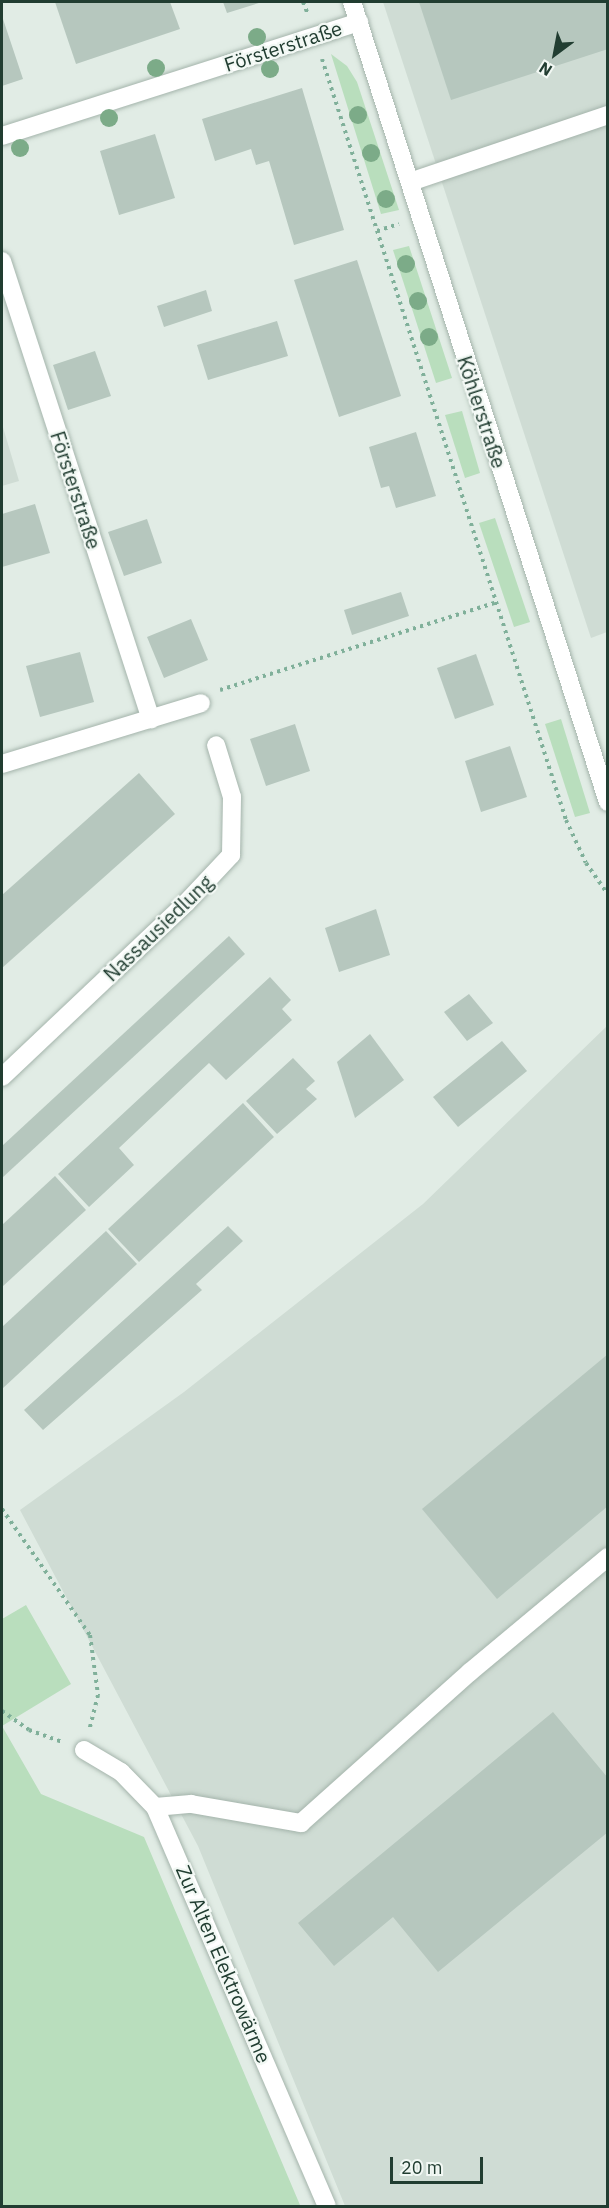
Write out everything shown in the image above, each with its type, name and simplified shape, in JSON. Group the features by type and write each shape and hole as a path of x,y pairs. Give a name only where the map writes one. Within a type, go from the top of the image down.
{"street":[{"name":"Köhlerstraße","path":"352,2 608,802"},
{"name":"Försterstraße","path":"2,136 359,22"},
{"path":"410,182 608,115"},
{"name":"Försterstraße","path":"2,261 151,719"},
{"path":"2,764 201,703"},
{"name":"Nassausiedlung","path":"2,1077 186,903 231,855 232,797 216,745"},
{"path":"155,1807 191,1804 301,1823 470,1672 608,1557"},
{"name":"Zur Alten Elektrowärme","path":"84,1750 121,1772 155,1807 327,2206"}],"path":[{"path":"315,36 566,820 586,863 608,894"},
{"path":"201,703 218,691 497,602"},
{"path":"2,1509 90,1635 98,1695 84,1750 29,1730 2,1711"}],"shaded area":[{"path":"383,2 607,2 607,632 591,638"},
{"path":"2,424 19,481 2,486"},
{"path":"607,1026 607,2206 345,2206 198,1846 20,1510 184,1392 423,1204"}],"green space":[{"path":"331,54 347,66 357,82 399,210 381,214"},
{"path":"409,246 452,378 436,383 393,250"},
{"path":"462,411 480,473 465,478 445,415"},
{"path":"495,518 530,622 514,627 479,523"},
{"path":"561,719 590,813 575,817 545,724"},
{"path":"26,1605 71,1684 2,1726 2,1619"},
{"path":"2,1726 41,1794 144,1837 300,2205 2,2206"}],"building":[{"path":"55,2 170,2 180,29 76,64"},
{"path":"223,2 262,2 227,13"},
{"path":"419,2 608,2 608,49 451,100"},
{"path":"2,16 23,79 2,86"},
{"path":"302,88 344,230 294,245 269,161 256,165 251,149 215,161 202,119"},
{"path":"155,134 175,198 119,215 100,151"},
{"path":"357,260 401,396 339,417 294,280"},
{"path":"206,290 212,311 164,327 157,306"},
{"path":"277,321 288,356 208,380 197,345"},
{"path":"95,351 111,396 68,410 53,365"},
{"path":"416,432 436,496 396,508 389,486 381,488 369,447"},
{"path":"35,504 50,553 2,567 2,514"},
{"path":"147,519 162,563 124,576 108,532"},
{"path":"401,592 409,616 352,635 344,610"},
{"path":"191,619 208,660 164,678 147,637"},
{"path":"80,652 94,702 40,717 26,666"},
{"path":"476,654 494,705 455,719 437,668"},
{"path":"295,724 310,771 266,786 250,739"},
{"path":"510,746 527,797 481,812 465,761"},
{"path":"139,773 175,814 2,968 2,895"},
{"path":"376,909 390,955 339,972 325,928"},
{"path":"229,936 245,954 2,1178 2,1146"},
{"path":"270,977 291,1000 282,1009 292,1020 226,1080 209,1063 119,1148 134,1165 89,1207 58,1174"},
{"path":"469,994 493,1023 467,1041 444,1012"},
{"path":"370,1034 404,1080 355,1118 337,1062"},
{"path":"502,1041 527,1071 458,1127 433,1097"},
{"path":"293,1058 315,1081 306,1089 317,1099 277,1134 246,1101"},
{"path":"243,1103 274,1137 139,1262 108,1229"},
{"path":"55,1176 86,1210 2,1287 2,1225"},
{"path":"228,1226 243,1241 196,1284 202,1290 43,1430 24,1410"},
{"path":"106,1231 137,1264 2,1389 2,1327"},
{"path":"608,1354 608,1506 497,1599 422,1509"},
{"path":"553,1712 608,1778 608,1832 438,1972 393,1917 334,1966 298,1923"}]}
